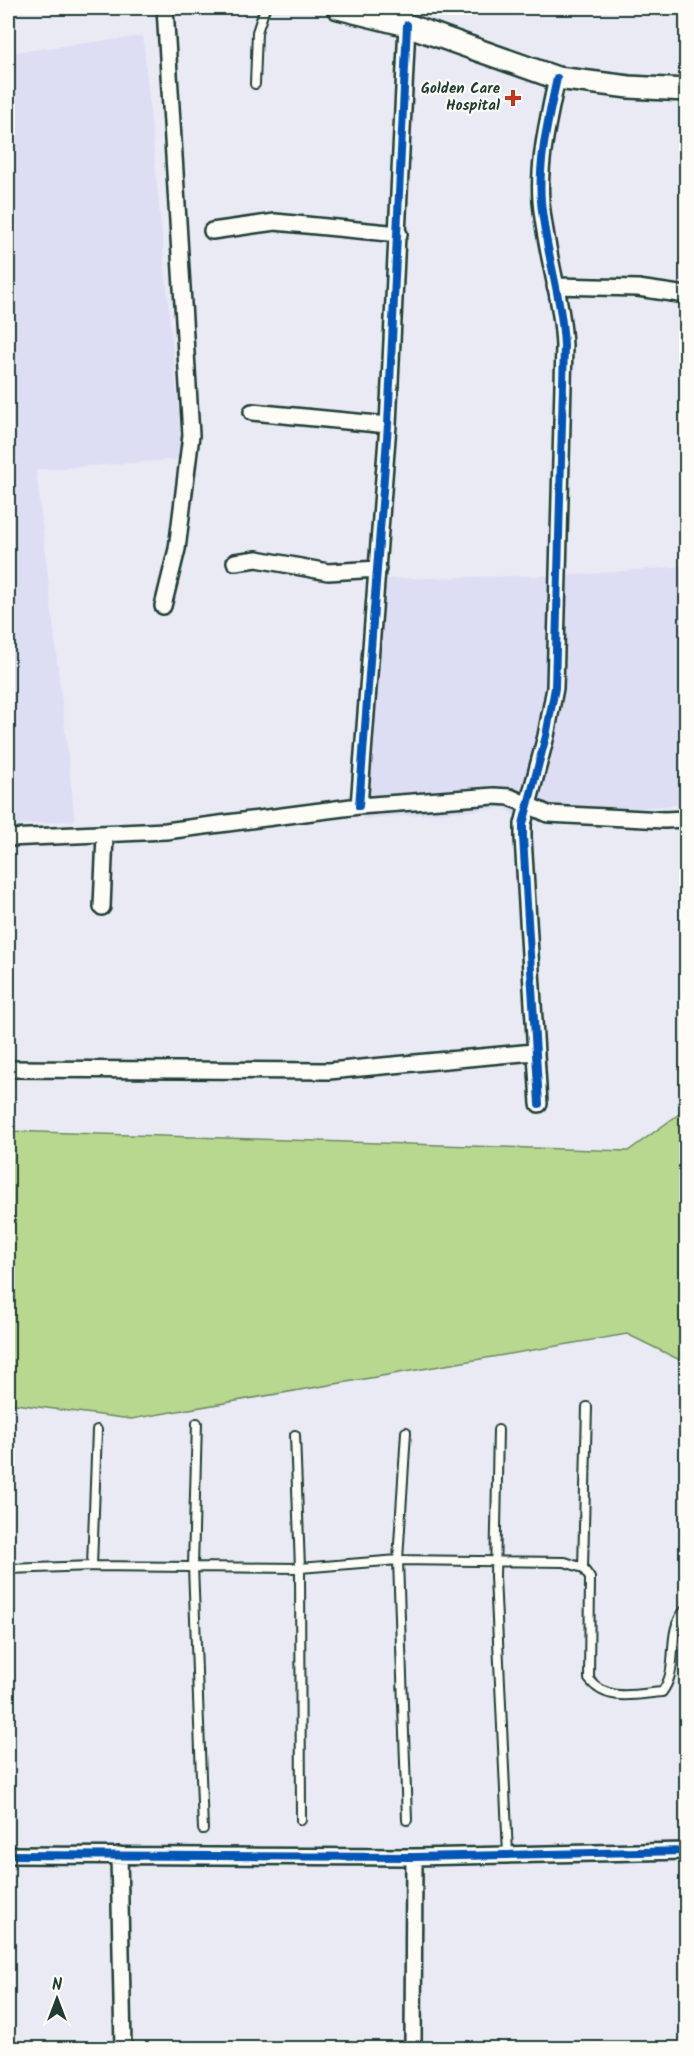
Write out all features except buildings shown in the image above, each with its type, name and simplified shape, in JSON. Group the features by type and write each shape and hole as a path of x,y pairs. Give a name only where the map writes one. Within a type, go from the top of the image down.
{"main road":[{"path":"338,8 408,26 557,78 629,87 687,90"}],"street":[{"path":"163,606 177,549 190,435 165,8"},
{"path":"360,806 388,425 408,26"},
{"path":"538,1104 523,837 528,805 555,688 564,406 562,314 555,286 541,200 544,147 557,78"},
{"path":"212,231 275,222 399,234"},
{"path":"555,286 638,288 687,295"},
{"path":"252,412 388,425"},
{"path":"235,562 257,559 328,572 378,569"},
{"path":"8,838 166,831 360,806 494,796 510,797 548,814 664,820 687,819"},
{"path":"102,907 105,835"},
{"path":"8,1069 329,1071 534,1052"},
{"path":"8,1855 414,1857 687,1851"},
{"path":"119,1855 123,2049"},
{"path":"413,2049 414,1857"}],"lane":[{"path":"255,84 257,32 265,8"},
{"path":"587,1407 583,1568 590,1578 589,1678 596,1688 609,1695 662,1692 672,1672 673,1635 680,1617 687,1609"},
{"path":"197,1423 193,1566 203,1829"},
{"path":"92,1566 97,1430"},
{"path":"498,1430 496,1561 508,1854"},
{"path":"406,1432 398,1560 408,1820"},
{"path":"295,1435 300,1568 301,1820"},
{"path":"8,1569 92,1566 300,1568 398,1560 565,1562 583,1568"}],"shaded area":[{"path":"143,36 183,459 36,470 75,820 8,826 8,53"},
{"path":"686,566 686,804 520,819 505,808 362,819 377,579 575,575"}],"green space":[{"path":"686,1109 686,1363 627,1334 131,1419 8,1403 8,1131 628,1151"}],"cycle path":[{"path":"359,806 388,425 407,25"},
{"path":"539,1104 523,824 546,736 555,688 564,346 563,328 543,219 540,186 545,139 557,78"},
{"path":"8,1855 414,1857 686,1851"}],"place":[{"name":"Golden Care Hospital","path":"513,98"}]}
